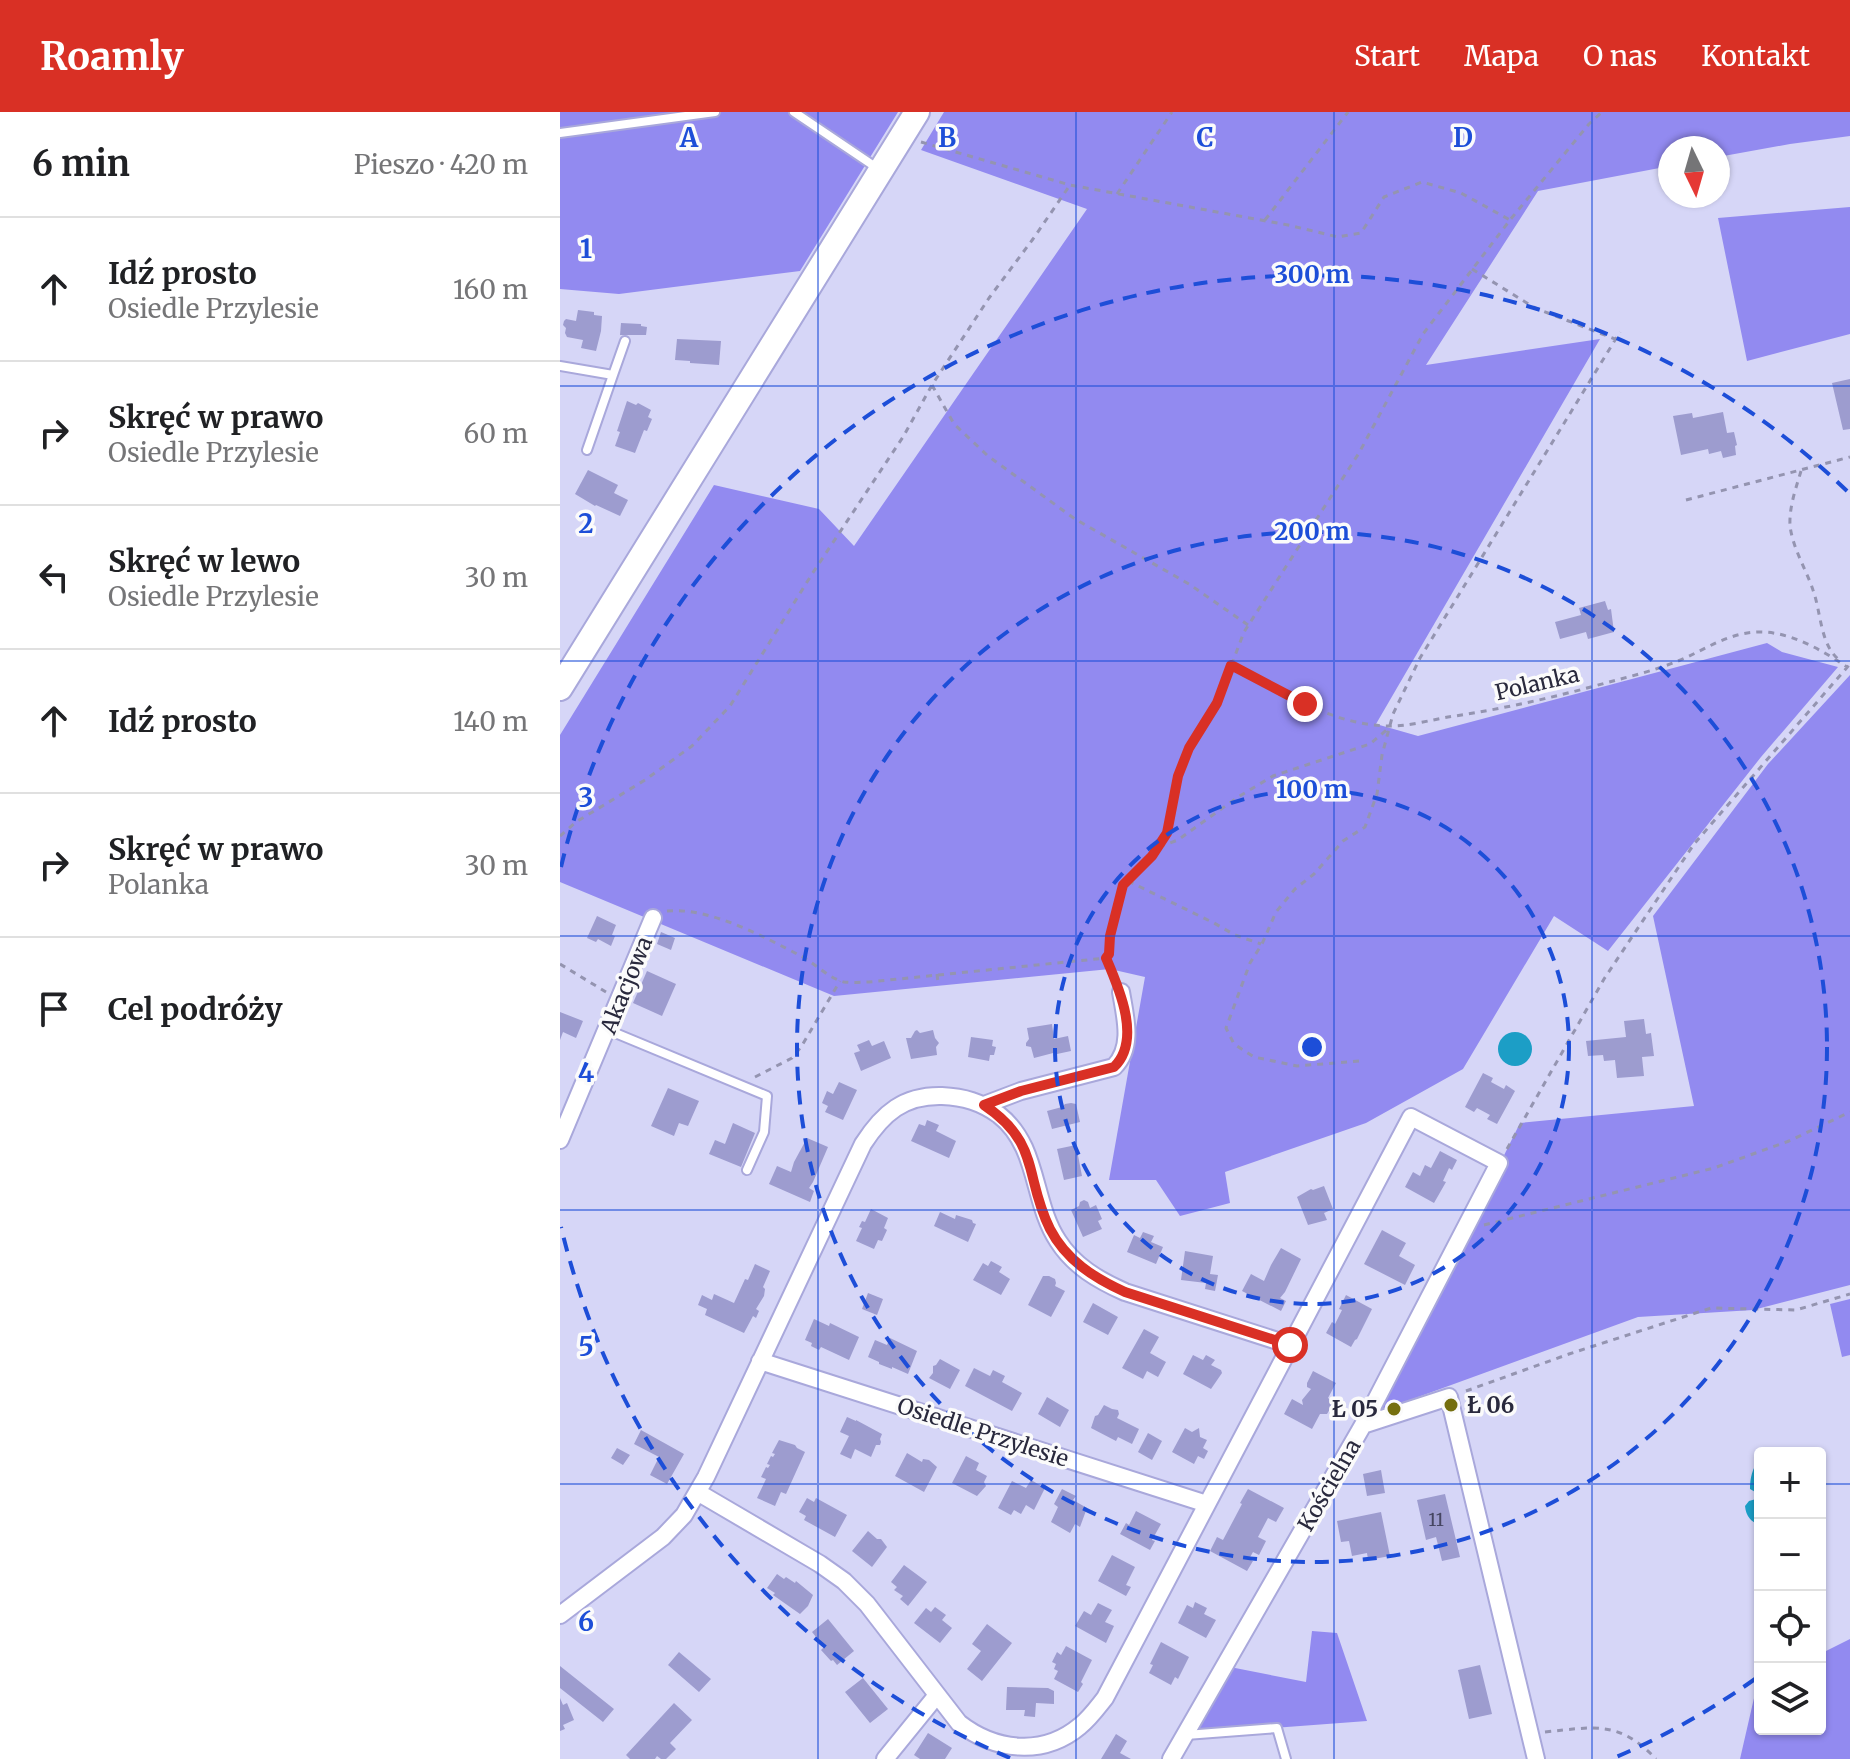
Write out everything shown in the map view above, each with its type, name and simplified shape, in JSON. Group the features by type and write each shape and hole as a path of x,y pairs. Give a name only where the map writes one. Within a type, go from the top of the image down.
{"main road":[{"path":"560,688 917,112"}],"street":[{"name":"Akacjowa","path":"560,1140 653,918"},
{"path":"984,1105 1021,1091 1114,1067 1123,1059 1128,1028 1121,992"},
{"path":"560,1615 663,1537 699,1493 863,1144 887,1114 907,1101 931,1096 960,1097 984,1105 1006,1121 1019,1137 1049,1226 1059,1244 1079,1266 1099,1281 1290,1345"},
{"path":"699,1493 844,1581 877,1615 959,1723 974,1735 1016,1747 1040,1745 1061,1738 1079,1727 1105,1698 1411,1117 1499,1163"},
{"name":"Kościelna","path":"1171,1759 1363,1425 1499,1163"},
{"name":"Osiedle Przylesie","path":"760,1361 1207,1504"},
{"path":"1363,1425 1449,1397 1536,1759"},
{"path":"885,1759 937,1695"}],"lane":[{"path":"560,133 715,112"},
{"path":"794,112 880,171"},
{"path":"587,450 625,341"},
{"path":"560,366 613,375"},
{"path":"608,1030 767,1096 764,1132 747,1170"},
{"path":"1186,1735 1277,1728 1286,1759"}],"path":[{"path":"1117,194 1172,112"},
{"path":"1264,221 1348,112"},
{"path":"1106,958 1123,885 1152,856 1167,833 1178,776 1189,748 1217,703 1248,625 1359,453 1423,334 1510,220 1602,112"},
{"path":"902,137 1070,185 1338,237 1361,233 1384,197 1422,182 1461,193 1510,220"},
{"path":"560,836 576,822 645,780 692,746 730,706 812,574 903,437 932,385 989,298 1070,185"},
{"path":"1472,269 1535,308 1615,339"},
{"path":"1359,1061 1297,1066 1254,1057 1234,1044 1226,1028 1250,963 1276,912 1343,841 1365,827 1377,794 1382,755 1393,714 1420,658 1620,332"},
{"path":"932,385 954,424 988,456 1075,519 1189,584 1248,625"},
{"path":"1686,500 1850,457"},
{"path":"1499,1163 1604,979 1694,844 1848,665 1832,654 1814,591 1798,557 1790,526 1792,502 1801,471"},
{"name":"Polanka","path":"1231,665 1305,704 1354,722 1390,727 1563,695 1679,661 1715,642 1741,634 1760,632 1782,636 1822,650 1848,665"},
{"path":"1157,848 1178,840 1273,776 1370,744 1390,727"},
{"path":"1128,881 1235,935 1262,944"},
{"path":"653,918 669,910 693,911 753,933 805,958 844,982 1106,958"},
{"path":"1106,958 1121,992"},
{"path":"560,964 620,999"},
{"path":"1027,966 1027,972"},
{"path":"962,972 964,979"},
{"path":"937,974 938,982"},
{"path":"741,1085 792,1058 832,998 840,980"},
{"path":"1464,1230 1714,1168 1789,1141 1850,1112"},
{"path":"1449,1397 1711,1308 1796,1310 1850,1294"},
{"path":"1529,1733 1590,1728 1617,1731 1638,1742 1656,1759"}],"shaded area":[{"path":"560,112 898,112 800,271 619,294 560,289"},
{"path":"944,112 1850,112 1850,136 1730,155 1730,136 1658,136 1658,168 1538,191 1426,365 1600,339 1376,724 1418,736 1767,643 1782,652 1838,667 1761,757 1608,951 1554,916 1463,1069 1366,1123 1225,1172 1230,1203 1180,1216 1156,1180 1109,1180 1145,977 1110,969 834,996 560,882 560,735 714,485 819,509 854,546 1087,209 921,150"},
{"path":"1850,207 1850,334 1747,361 1718,218"},
{"path":"1850,675 1850,1285 1753,1310 1638,1317 1377,1412 1520,1123 1694,1106 1653,916 1768,764"},
{"path":"1850,1299 1850,1355 1842,1357 1830,1304"},
{"path":"1312,1631 1337,1633 1367,1721 1195,1734 1230,1667 1306,1682"},
{"path":"1850,1639 1850,1759 1740,1759 1754,1698 1754,1735 1826,1735 1826,1651"}],"water":[{"path":"1515,1032 1527,1037 1532,1049 1527,1061 1515,1066 1503,1061 1498,1049 1503,1037"},
{"path":"1754,1468 1754,1491 1750,1489"},
{"path":"1754,1500 1754,1521 1746,1513 1745,1506"}],"building":[{"path":"578,310 602,316 596,351 581,348 583,340 567,337 565,333 564,321 576,321"},
{"path":"621,323 641,324 647,327 646,335 620,335"},
{"path":"677,339 721,341 719,365 675,360"},
{"path":"1850,379 1850,429 1843,430 1832,383"},
{"path":"627,401 651,410 648,417 652,419 635,453 615,446"},
{"path":"1723,412 1727,433 1734,432 1736,455 1723,458 1721,451 1709,454 1708,449 1681,455 1673,416 1692,413 1693,418"},
{"path":"588,470 618,485 614,493 628,500 620,516 575,494"},
{"path":"1605,601 1608,610 1611,609 1614,632 1588,639 1586,632 1560,639 1555,622 1581,615 1579,608"},
{"path":"597,916 616,925 611,946 598,939 596,942 587,938"},
{"path":"661,932 675,938 671,950 657,944"},
{"path":"647,971 676,984 662,1016 633,1003"},
{"path":"560,1012 583,1021 576,1038 563,1032 560,1040"},
{"path":"1644,1019 1646,1034 1651,1033 1654,1056 1642,1057 1644,1076 1617,1078 1615,1060 1604,1061 1603,1055 1588,1056 1586,1041 1626,1037 1624,1021"},
{"path":"1052,1024 1054,1039 1068,1036 1071,1051 1034,1058 1031,1047 1026,1046 1029,1039 1027,1028"},
{"path":"917,1030 920,1033 933,1030 939,1043 937,1055 911,1059 906,1038 911,1038"},
{"path":"971,1037 993,1040 992,1046 996,1047 989,1061 968,1057"},
{"path":"869,1040 872,1046 884,1041 891,1058 861,1071 854,1053 860,1051 857,1045"},
{"path":"1483,1073 1493,1078 1491,1082 1504,1089 1506,1085 1515,1091 1497,1124 1487,1119 1490,1115 1477,1108 1474,1112 1465,1107"},
{"path":"839,1082 857,1090 843,1120 825,1112 828,1106 822,1103 827,1091 833,1094"},
{"path":"668,1088 699,1101 688,1126 679,1123 674,1136 651,1126"},
{"path":"1076,1104 1080,1122 1052,1129 1047,1111"},
{"path":"927,1120 939,1125 936,1131 956,1141 949,1158 911,1141 919,1124 925,1126"},
{"path":"733,1123 755,1133 741,1167 709,1154 715,1140 725,1144"},
{"path":"807,1138 828,1147 809,1188 814,1191 810,1202 769,1184 777,1166 791,1172"},
{"path":"1076,1145 1082,1176 1064,1180 1057,1149"},
{"path":"1440,1151 1457,1160 1452,1170 1449,1168 1443,1181 1446,1182 1434,1203 1405,1187 1413,1172 1420,1176 1425,1165 1431,1168"},
{"path":"1324,1186 1333,1209 1324,1213 1327,1220 1308,1225 1297,1197"},
{"path":"1084,1200 1090,1208 1096,1205 1102,1219 1098,1221 1102,1229 1083,1237 1071,1210"},
{"path":"871,1209 888,1218 884,1228 887,1230 874,1249 856,1241 862,1228 859,1227"},
{"path":"940,1212 955,1219 956,1215 972,1220 976,1224 968,1242 934,1226"},
{"path":"1382,1230 1406,1243 1399,1256 1415,1265 1405,1285 1364,1264"},
{"path":"1143,1232 1154,1236 1151,1242 1163,1247 1156,1264 1127,1252 1134,1235 1140,1238"},
{"path":"1281,1248 1301,1259 1280,1298 1286,1301 1281,1311 1242,1291 1251,1274 1264,1281"},
{"path":"1185,1251 1213,1256 1210,1274 1218,1275 1215,1291 1205,1289 1206,1283 1181,1280"},
{"path":"991,1261 1002,1267 999,1272 1010,1279 1001,1295 973,1280 983,1263 988,1266"},
{"path":"755,1264 770,1271 763,1287 764,1296 756,1309 759,1311 744,1333 705,1315 707,1309 698,1305 702,1295 712,1300 714,1294 734,1303"},
{"path":"1043,1276 1055,1279 1055,1286 1065,1291 1051,1317 1028,1305"},
{"path":"868,1293 883,1299 877,1315 862,1309"},
{"path":"1346,1295 1372,1309 1351,1347 1326,1333 1332,1322 1335,1324"},
{"path":"1093,1303 1118,1317 1108,1335 1083,1322"},
{"path":"814,1319 859,1337 849,1360 821,1347 819,1350 805,1340"},
{"path":"1144,1329 1159,1337 1150,1353 1166,1362 1158,1377 1147,1371 1143,1379 1122,1368"},
{"path":"890,1338 917,1351 908,1374 868,1357 875,1340 887,1345"},
{"path":"1193,1355 1203,1360 1206,1355 1215,1360 1211,1365 1221,1370 1211,1389 1183,1374"},
{"path":"940,1359 960,1370 950,1389 929,1378 933,1366"},
{"path":"974,1368 990,1376 993,1370 1005,1376 1002,1382 1022,1393 1012,1411 965,1386"},
{"path":"1313,1371 1336,1383 1328,1398 1333,1404 1327,1414 1320,1414 1312,1429 1284,1414 1292,1399 1303,1405 1302,1400 1311,1389 1307,1383"},
{"path":"1047,1397 1069,1410 1060,1427 1038,1414"},
{"path":"1104,1405 1118,1410 1117,1418 1139,1429 1132,1444 1118,1437 1116,1441 1091,1428 1095,1416"},
{"path":"847,1417 882,1434 880,1445 876,1445 871,1457 855,1449 851,1459 840,1454 849,1436 840,1432"},
{"path":"1185,1428 1192,1432 1199,1428 1200,1437 1207,1440 1203,1448 1208,1451 1204,1459 1198,1456 1194,1464 1172,1452"},
{"path":"641,1430 684,1454 667,1484 650,1475 659,1457 634,1444"},
{"path":"1148,1433 1162,1441 1152,1460 1138,1452"},
{"path":"779,1440 805,1452 786,1494 781,1492 775,1506 757,1498 766,1479 761,1477 770,1465 767,1464 775,1454 772,1453"},
{"path":"617,1448 630,1455 623,1465 611,1458"},
{"path":"907,1453 922,1462 923,1459 929,1460 937,1467 924,1492 895,1476"},
{"path":"966,1456 979,1463 976,1470 987,1476 986,1486 977,1496 952,1483"},
{"path":"1381,1470 1385,1493 1367,1496 1363,1474"},
{"path":"1031,1480 1045,1488 1034,1510 1026,1505 1021,1514 1014,1510 1011,1515 998,1508 1012,1481 1026,1488"},
{"path":"1062,1489 1076,1496 1073,1500 1087,1508 1080,1527 1075,1524 1070,1533 1051,1522 1058,1507 1054,1504"},
{"path":"1248,1489 1284,1508 1276,1522 1268,1518 1258,1537 1266,1541 1259,1555 1253,1552 1249,1559 1253,1561 1247,1571 1210,1551 1217,1537 1223,1540"},
{"path":"1445,1494 1460,1557 1442,1561 1436,1537 1426,1540 1417,1500"},
{"path":"807,1498 814,1502 816,1498 847,1515 835,1537 804,1520 806,1516 799,1512"},
{"path":"1136,1511 1161,1524 1150,1550 1120,1534"},
{"path":"1381,1512 1390,1556 1368,1560 1367,1553 1352,1556 1349,1541 1341,1542 1337,1521"},
{"path":"868,1531 887,1547 872,1567 852,1551"},
{"path":"1112,1555 1135,1567 1126,1585 1131,1587 1126,1596 1098,1581"},
{"path":"904,1565 927,1582 908,1606 900,1599 903,1596 894,1590 897,1587 891,1582"},
{"path":"777,1574 796,1581 813,1595 800,1614 767,1588"},
{"path":"1195,1602 1207,1608 1204,1614 1216,1620 1206,1638 1178,1623 1187,1605 1193,1608"},
{"path":"1098,1603 1112,1610 1105,1622 1114,1626 1106,1643 1075,1626 1084,1611 1091,1615"},
{"path":"935,1607 946,1615 942,1620 952,1628 940,1643 914,1623 926,1608 931,1612"},
{"path":"828,1619 854,1651 837,1665 821,1650 824,1647 812,1632"},
{"path":"987,1624 1012,1643 982,1681 967,1669 981,1651 972,1644"},
{"path":"1161,1642 1189,1657 1178,1679 1175,1677 1171,1685 1149,1673"},
{"path":"1066,1646 1092,1660 1078,1692 1054,1679 1058,1671 1052,1662 1057,1652 1061,1655"},
{"path":"679,1652 711,1679 699,1692 668,1665"},
{"path":"1480,1665 1492,1714 1469,1719 1458,1670"},
{"path":"560,1666 614,1709 603,1722 560,1688"},
{"path":"863,1678 888,1709 870,1723 845,1692"},
{"path":"1007,1687 1048,1688 1054,1691 1054,1704 1036,1703 1035,1717 1024,1716 1025,1710 1006,1710"},
{"path":"560,1698 563,1705 567,1703 574,1720 563,1725 565,1729 560,1731"},
{"path":"674,1703 692,1720 670,1743 676,1749 666,1759 657,1756 655,1759 630,1759 626,1755"},
{"path":"928,1733 952,1748 945,1759 920,1759 914,1755"},
{"path":"1116,1734 1127,1741 1120,1753 1131,1759 1101,1759"}],"place":[{"name":"Ł 06","path":"1451,1405"},
{"name":"Ł 05","path":"1394,1409"}],"route":[{"path":"1290,1345 1125,1292 1099,1281 1079,1266 1059,1244 1049,1226 1019,1137 1006,1121 984,1105 1021,1091 1114,1067 1123,1059 1128,1028 1121,992 1106,958 1123,885 1152,856 1167,833 1178,776 1189,748 1217,703 1231,665 1305,704"}]}
